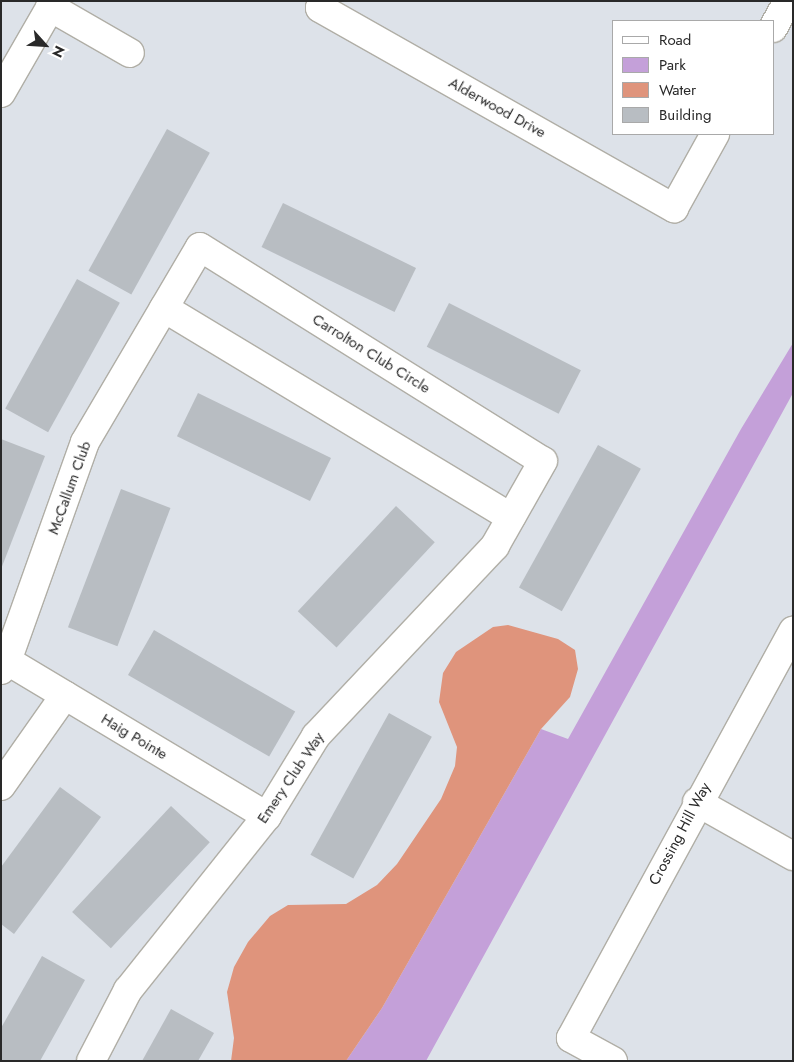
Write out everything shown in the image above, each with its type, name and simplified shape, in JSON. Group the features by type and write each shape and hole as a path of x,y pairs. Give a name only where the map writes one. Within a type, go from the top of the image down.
{"street":[{"path":"774,26 788,1"},
{"path":"1,93 52,4 130,53"},
{"name":"Alderwood Drive","path":"322,5 674,208 714,135"},
{"name":"McCallum Club","path":"3,663 85,442 200,247"},
{"name":"Carrolton Club Circle","path":"200,247 542,461"},
{"path":"164,308 511,517"},
{"name":"Emery Club Way","path":"91,1061 128,990 267,816 316,736 495,546 542,461"},
{"name":"Crossing Hill Way","path":"613,1061 571,1038 697,802 793,631"},
{"name":"Haig Pointe","path":"3,663 65,695 267,816"},
{"path":"1,786 65,695"},
{"path":"697,802 793,856"}],"green space":[{"path":"793,343 793,393 426,1061 346,1061 382,1008 541,729 568,739 741,429"}],"water":[{"path":"508,625 558,639 575,650 578,669 570,697 541,729 382,1008 346,1061 231,1061 234,1038 227,992 234,967 248,942 270,916 288,905 346,904 377,885 397,864 441,799 455,766 457,747 439,702 443,673 456,652 493,627"}],"building":[{"path":"167,129 210,153 131,294 88,271"},
{"path":"283,203 416,268 395,312 262,247"},
{"path":"77,279 120,303 48,432 5,408"},
{"path":"449,303 581,370 559,414 427,347"},
{"path":"198,393 331,458 310,501 177,436"},
{"path":"1,439 45,456 1,569"},
{"path":"598,445 641,469 562,611 519,588"},
{"path":"121,489 170,508 117,646 68,627"},
{"path":"396,506 435,542 337,647 298,611"},
{"path":"154,630 295,712 269,757 128,675"},
{"path":"389,713 432,737 353,878 310,855"},
{"path":"60,787 101,817 14,934 1,924 1,867"},
{"path":"171,806 210,842 111,948 72,912"},
{"path":"42,956 85,980 40,1061 1,1061 1,1028"},
{"path":"171,1009 214,1033 198,1061 142,1061"}]}
